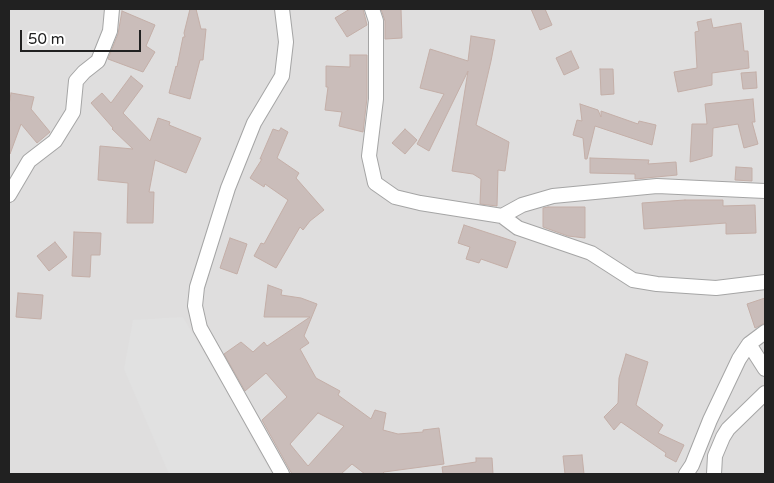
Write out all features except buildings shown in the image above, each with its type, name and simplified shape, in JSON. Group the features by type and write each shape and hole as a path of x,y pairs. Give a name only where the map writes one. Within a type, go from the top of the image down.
{"street":[{"path":"9,195 29,161 55,141 73,112 76,81 98,61 110,31 112,9"},
{"path":"282,9 286,42 282,76 254,123 228,188 197,287 196,306 200,328 282,474"},
{"path":"372,9 376,21 376,99 369,156 375,183 395,197 420,203 502,216 518,228 591,253 633,280 657,284 716,288 765,282"},
{"path":"502,216 522,205 546,198 657,186 765,191"},
{"path":"686,474 692,465 728,381 749,344 765,332"},
{"path":"749,344 765,369"},
{"path":"714,474 715,456 728,429 765,393"}],"shaded area":[{"path":"9,9 765,9 765,474 9,474"},
{"path":"183,317 233,402 258,451 273,474 169,474 124,369 133,320"}]}
